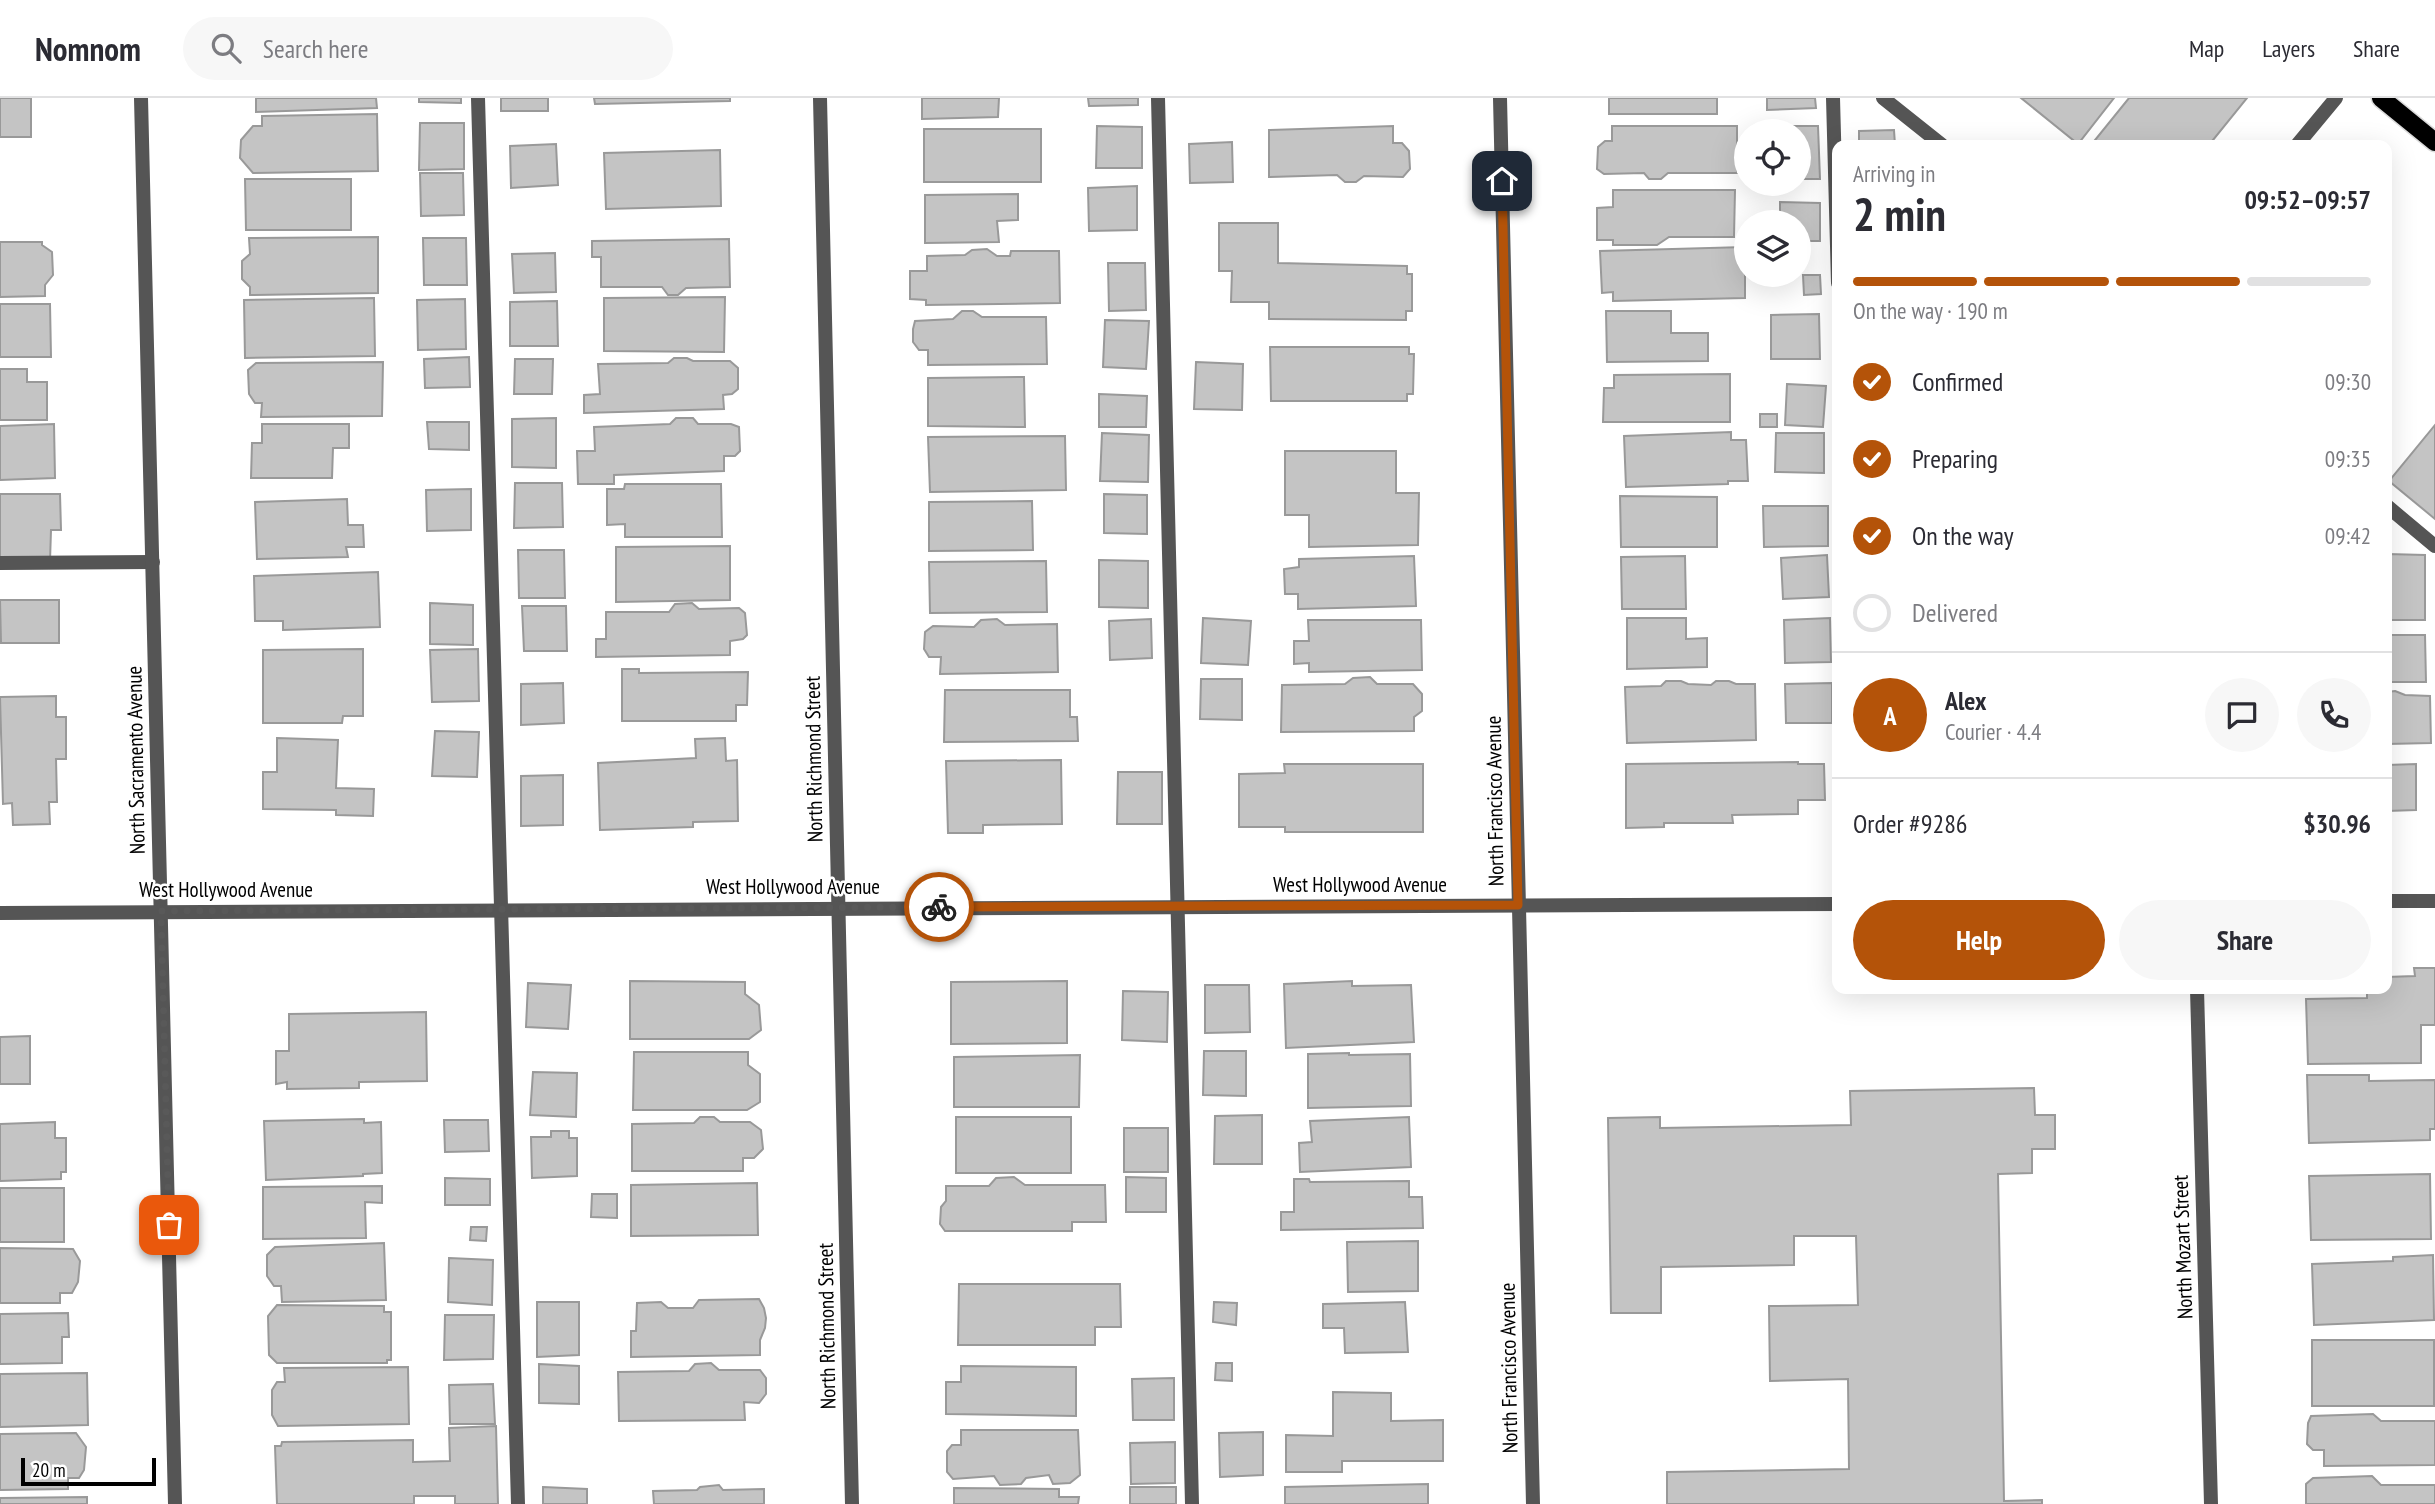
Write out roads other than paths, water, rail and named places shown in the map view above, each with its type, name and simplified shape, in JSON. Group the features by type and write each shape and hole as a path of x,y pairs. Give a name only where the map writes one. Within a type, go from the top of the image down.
{"main road":[{"path":"2381,98 2435,140"}],"street":[{"name":"North Sacramento Avenue","path":"141,98 175,1504"},
{"path":"478,98 518,1504"},
{"name":"North Richmond Street","path":"820,98 852,1504"},
{"path":"1158,98 1192,1504"},
{"name":"North Francisco Avenue","path":"1500,98 1534,1504"},
{"path":"1833,98 1834,140"},
{"path":"1883,98 1936,140"},
{"path":"2301,140 2336,98"},
{"path":"2392,510 2435,546"},
{"path":"0,563 153,562"},
{"path":"2392,901 2435,901"},
{"name":"West Hollywood Avenue","path":"0,913 1832,904"},
{"name":"North Mozart Street","path":"2197,994 2211,1504"}]}
